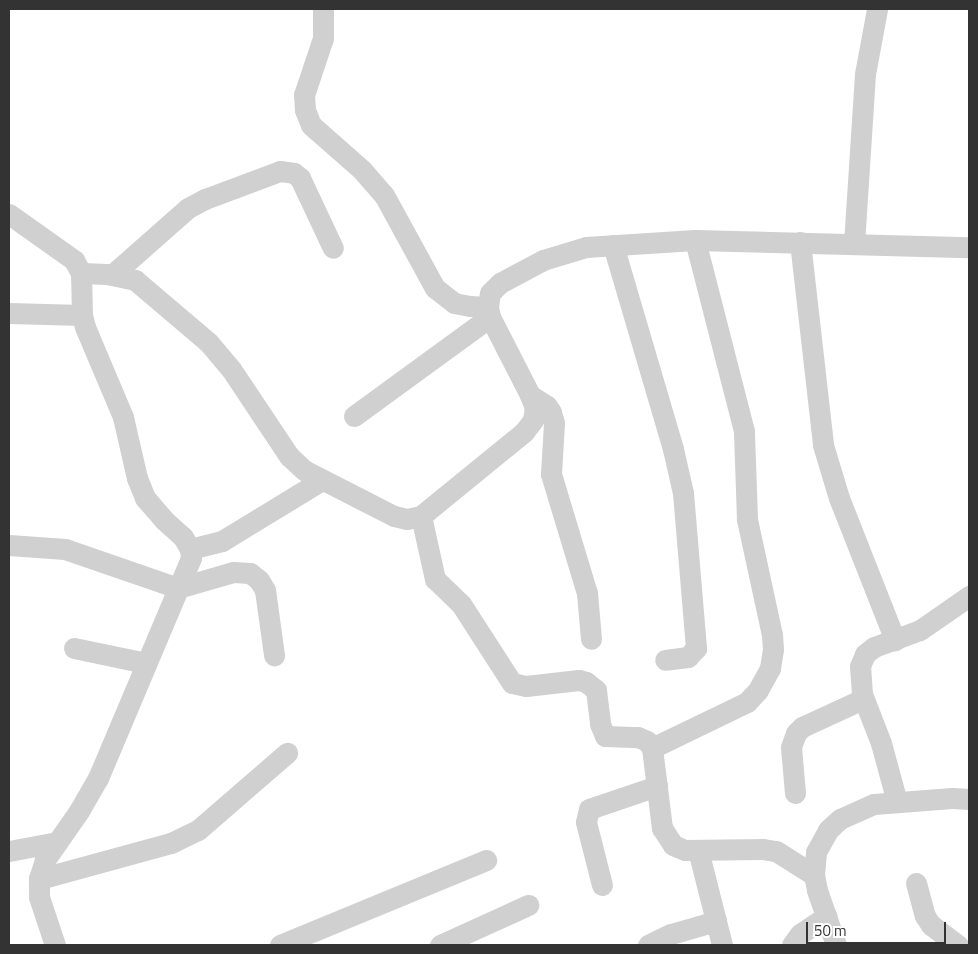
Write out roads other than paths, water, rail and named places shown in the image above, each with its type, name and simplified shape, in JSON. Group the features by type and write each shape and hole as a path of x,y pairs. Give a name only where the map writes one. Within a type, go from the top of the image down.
{"street":[{"path":"323,9 322,38 304,95 305,110 311,125 362,170 384,195 436,288 454,303 489,312"},
{"path":"854,244 865,74 877,9"},
{"path":"112,275 188,208 205,199 280,172 294,173 300,178 333,248"},
{"path":"9,214 74,260 81,273 82,315 123,417 137,478 145,498 164,520 183,537 190,549 191,558 98,778 79,811 45,860 39,879 39,897 56,945"},
{"path":"81,273 112,275 135,280 209,343 231,368 289,456 304,470 394,516 407,519 421,516 524,432 533,420 535,408 489,312 490,293 500,283 542,260 586,247 695,240 969,247"},
{"path":"652,748 747,702 758,690 770,668 774,649 747,519 744,431 695,240"},
{"path":"800,242 823,445 839,498 895,640"},
{"path":"613,244 673,449 683,493 696,648 688,657 666,660"},
{"path":"354,416 489,312"},
{"path":"9,313 82,315"},
{"path":"530,396 547,406 552,412 554,423 551,474 586,593 592,639"},
{"path":"190,549 222,541 322,480"},
{"path":"421,516 435,579 461,604 512,683 526,686 579,680 586,682 596,690 602,732 606,736 638,737 647,741 652,748 662,828 673,845 685,850 763,849 776,851 814,874"},
{"path":"9,544 65,549 178,588 232,572 250,573 259,580 265,590 274,655"},
{"path":"897,802 883,750 863,699 860,666 865,654 874,646 920,630 969,596"},
{"path":"74,648 146,663"},
{"path":"795,793 791,747 796,733 802,727 863,699"},
{"path":"39,879 171,843 198,830 287,753"},
{"path":"602,885 586,822 589,808 657,786"},
{"path":"836,945 814,874 816,852 828,830 840,819 874,804 952,798 969,799"},
{"path":"9,851 57,842"},
{"path":"698,850 722,945"},
{"path":"280,945 486,860"},
{"path":"916,883 924,916 931,925 958,945"},
{"path":"440,945 528,905"},
{"path":"792,945 800,934 827,916"},
{"path":"648,945 671,934 716,921"}]}
